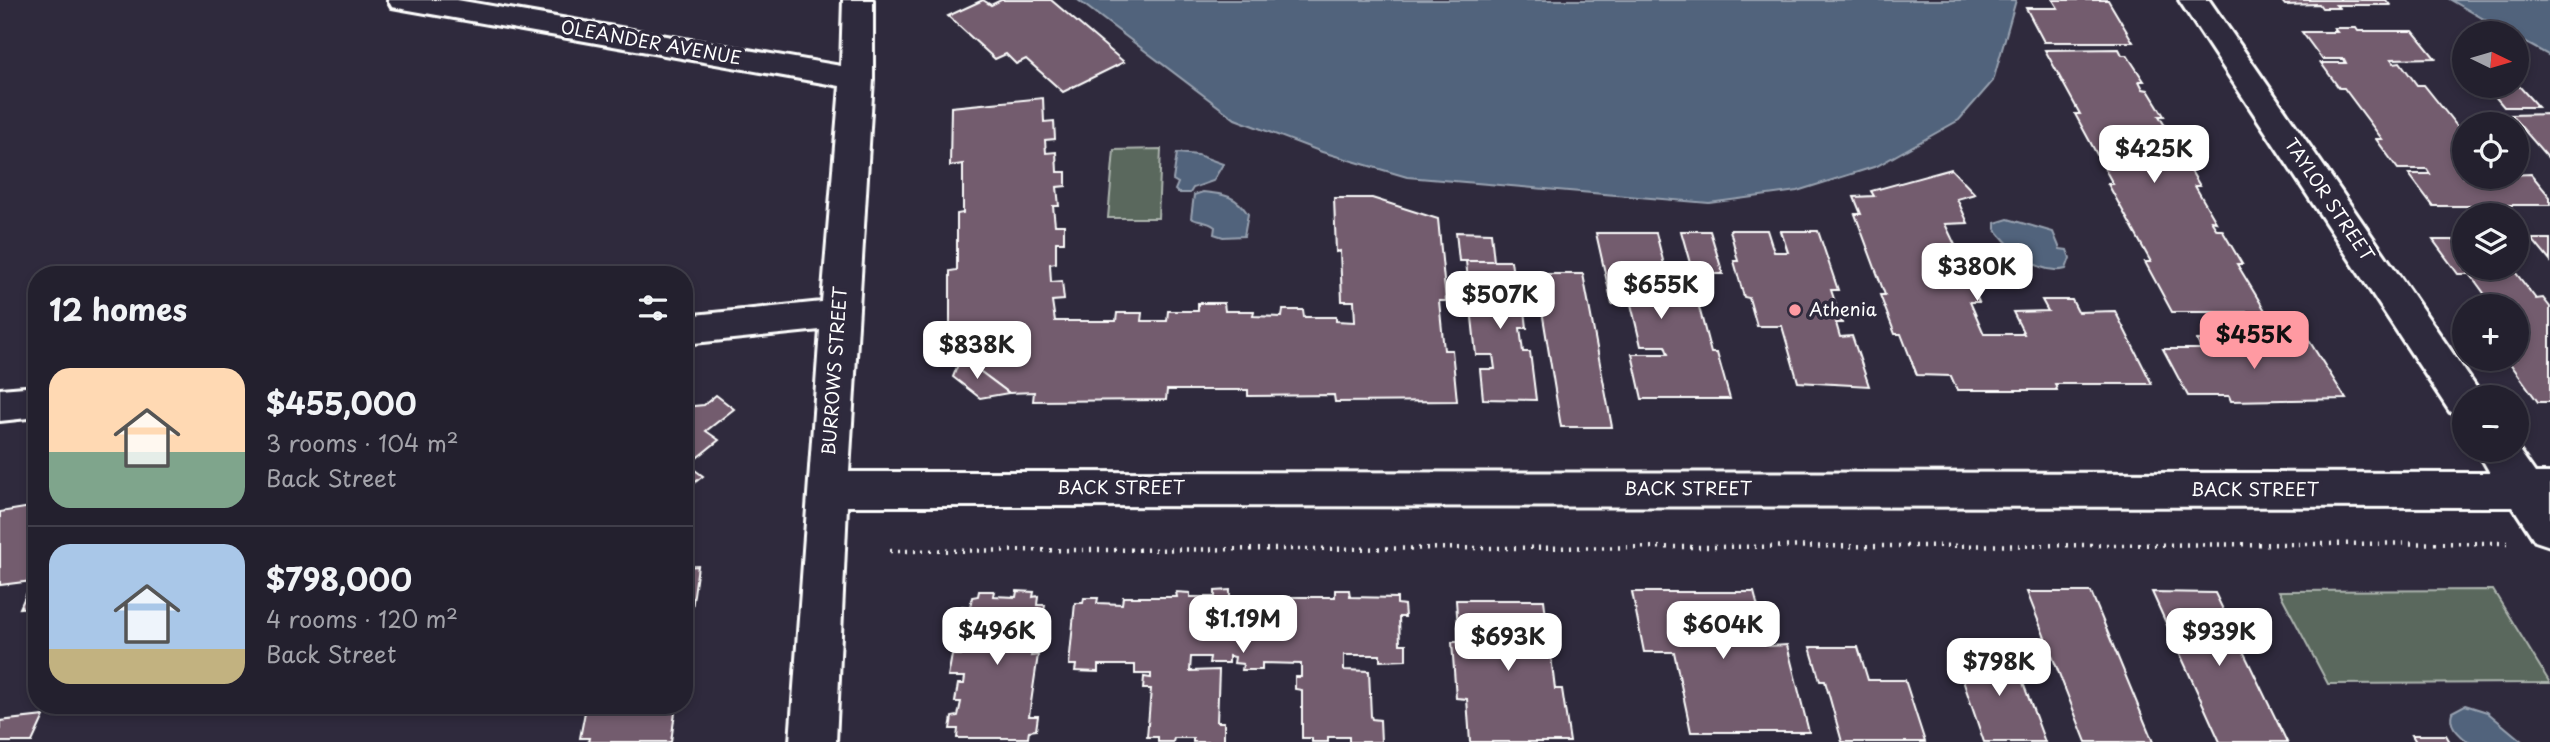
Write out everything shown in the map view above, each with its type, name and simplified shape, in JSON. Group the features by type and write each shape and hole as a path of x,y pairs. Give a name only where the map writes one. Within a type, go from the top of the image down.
{"street":[{"name":"OLEANDER AVENUE","path":"403,0 857,79"},
{"name":"TAYLOR STREET","path":"2194,0 2453,385"},
{"name":"BURROWS STREET","path":"813,742 827,489 857,79 850,1"},
{"path":"693,329 839,314"},
{"path":"0,405 28,402"},
{"path":"2509,462 2537,490 2532,536"},
{"name":"BACK STREET","path":"827,489 2537,490"}],"path":[{"path":"890,551 2532,536"}],"green space":[{"path":"1161,149 1158,218 1108,218 1114,150"},
{"path":"2493,590 2550,683 2328,684 2279,591"}],"water":[{"path":"1078,0 2016,0 1993,81 1959,120 1877,166 1797,191 1709,203 1407,177 1322,152 1235,119"},
{"path":"2451,0 2550,0 2550,56 2529,45 2529,21 2487,21"},
{"path":"1177,153 1198,155 1223,164 1213,181 1193,188 1190,193 1178,193 1175,190 1178,183 1173,180"},
{"path":"1203,192 1229,197 1244,208 1248,214 1244,236 1223,237 1214,234 1215,227 1191,218 1194,195"},
{"path":"2008,219 2053,232 2060,249 2067,250 2070,258 2066,269 2045,269 2026,260 1995,229 1995,223"},
{"path":"2465,705 2487,712 2523,742 2468,742 2451,721 2452,712"}],"building":[{"path":"983,0 991,5 1001,0 1051,0 1124,62 1063,92 1026,59 1016,64 1006,54 995,59 948,16"},
{"path":"2053,0 2108,0 2133,42 2044,42 2026,8 2058,8"},
{"path":"2281,0 2386,0 2390,5 2336,5 2339,8 2322,8 2319,4 2285,5"},
{"path":"2334,28 2413,31 2435,58 2391,59 2394,63 2400,62 2417,85 2424,85 2452,120 2452,189 2529,189 2531,174 2550,197 2550,205 2452,203 2452,206 2433,206 2409,174 2430,174 2427,169 2398,169 2376,139 2382,139 2344,88 2339,88 2321,63 2346,63 2344,59 2322,59 2302,32 2337,32"},
{"path":"2119,49 2122,55 2127,55 2144,81 2139,81 2143,89 2148,90 2164,116 2159,116 2178,147 2172,147 2178,156 2182,156 2200,186 2195,186 2216,222 2211,221 2217,230 2222,230 2242,264 2237,264 2266,312 2172,312 2145,262 2151,262 2108,184 2113,184 2075,114 2080,114 2045,50"},
{"path":"2529,97 2538,107 2504,107 2496,98"},
{"path":"1043,98 1044,122 1054,121 1055,139 1045,140 1046,153 1056,152 1057,172 1066,172 1066,186 1057,187 1059,206 1053,206 1055,225 1064,225 1064,242 1056,242 1056,263 1050,264 1051,282 1062,281 1064,300 1052,301 1055,321 1116,321 1117,313 1142,313 1141,321 1167,321 1168,311 1198,311 1198,303 1224,303 1225,311 1254,311 1253,316 1282,317 1283,310 1303,310 1304,317 1336,317 1336,321 1355,322 1354,301 1342,301 1340,251 1336,252 1334,198 1372,198 1438,219 1446,301 1439,301 1444,350 1452,350 1457,401 1335,402 1334,395 1248,396 1248,390 1167,390 1166,400 1033,401 1034,392 1009,393 961,357 961,334 950,335 950,271 957,270 957,214 963,213 963,164 950,166 951,107"},
{"path":"2550,114 2550,160 2529,136 2529,115"},
{"path":"1951,169 1975,194 1957,199 1968,223 1945,224 1956,247 1972,247 1980,266 1963,266 1979,302 1970,302 1984,334 2024,334 2013,312 2048,311 2042,300 2072,300 2078,312 2115,311 2152,384 2055,384 2057,390 1957,390 1951,376 1917,375 1901,334 1895,334 1880,295 1885,295 1855,214 1861,214 1854,197 1874,196 1871,191"},
{"name":"Athenia","path":"1730,230 1767,230 1774,252 1788,252 1781,231 1818,231 1838,290 1831,290 1842,323 1836,323 1840,337 1852,336 1869,386 1798,382 1782,326 1757,326 1749,298 1744,297 1734,261 1738,261"},
{"path":"1681,231 1710,231 1723,274 1693,274"},
{"path":"1456,232 1491,233 1494,261 1459,261"},
{"path":"1596,233 1656,233 1670,288 1694,288 1711,353 1717,353 1730,399 1642,399 1632,354 1668,354 1665,346 1641,346 1631,304 1612,304"},
{"path":"2532,239 2550,239 2550,261"},
{"path":"2433,240 2452,240 2452,266"},
{"path":"1466,261 1511,261 1518,310 1525,310 1527,328 1520,328 1523,352 1530,352 1536,400 1483,399 1480,369 1495,369 1493,355 1476,355"},
{"path":"1536,274 1583,274 1612,427 1561,427"},
{"path":"2474,280 2521,280 2536,299 2543,298 2550,307 2550,402 2538,402 2529,390 2529,385 2526,385 2516,371 2529,371 2529,294 2485,294"},
{"path":"2308,339 2346,399 2231,401 2229,396 2188,396 2163,349 2201,349 2197,340"},
{"path":"961,357 1009,393 980,398 953,377"},
{"path":"716,395 734,409 706,431 719,440 693,461 693,406 704,405"},
{"path":"693,469 703,476 693,484"},
{"path":"28,507 28,582 0,585 0,512"},
{"path":"693,566 698,566 693,602"},
{"path":"28,590 28,607 20,608"},
{"path":"1230,590 1230,598 1237,598 1238,604 1244,603 1244,598 1256,598 1257,603 1285,603 1285,597 1335,597 1335,590 1349,590 1350,597 1397,598 1397,604 1404,605 1405,617 1399,617 1400,644 1406,644 1406,660 1380,661 1380,655 1344,655 1344,670 1369,671 1371,716 1372,719 1380,720 1381,742 1349,742 1349,737 1328,737 1328,742 1312,742 1312,738 1302,738 1302,690 1295,689 1295,677 1301,677 1301,664 1262,663 1262,670 1242,670 1243,664 1234,663 1235,657 1229,656 1229,663 1209,663 1210,657 1191,657 1190,671 1219,670 1217,722 1224,722 1224,742 1193,742 1193,738 1174,738 1173,742 1158,742 1158,737 1147,737 1151,689 1143,689 1144,677 1151,678 1151,674 1135,674 1135,665 1098,665 1098,672 1075,671 1076,665 1069,665 1075,603 1083,603 1084,598 1098,598 1097,603 1122,604 1123,597 1177,597 1176,592 1190,593 1190,597 1215,597 1215,591"},
{"path":"979,591 994,591 993,596 1016,597 1017,591 1034,592 1033,597 1038,596 1037,605 1045,605 1043,619 1035,619 1031,656 1038,655 1029,716 1038,716 1036,730 1029,731 1028,738 957,738 958,729 950,729 952,717 958,716 961,702 955,702 958,684 964,684 965,677 948,677 952,655 962,655 963,647 957,647 959,631 966,631 967,619 961,618 962,606 970,607 972,597 978,596"},
{"path":"1632,592 1754,592 1768,646 1787,645 1809,732 1691,732 1674,652 1644,652"},
{"path":"2027,592 2091,592 2153,742 2086,742"},
{"path":"2152,592 2215,593 2287,742 2220,742"},
{"path":"1456,600 1544,600 1555,689 1562,689 1570,742 1470,742 1467,699 1456,698 1452,642 1459,642"},
{"path":"1810,647 1858,647 1868,680 1905,680 1925,742 1842,742 1825,681 1820,681"},
{"path":"2012,653 2045,742 1984,742 1954,654"},
{"path":"585,714 675,714 671,742 588,742 589,738 580,738"},
{"path":"44,716 32,742 0,742 0,721"},
{"path":"2412,735 2446,735 2450,742 2416,742"}],"place":[{"name":"Athenia","path":"1795,310"}]}
